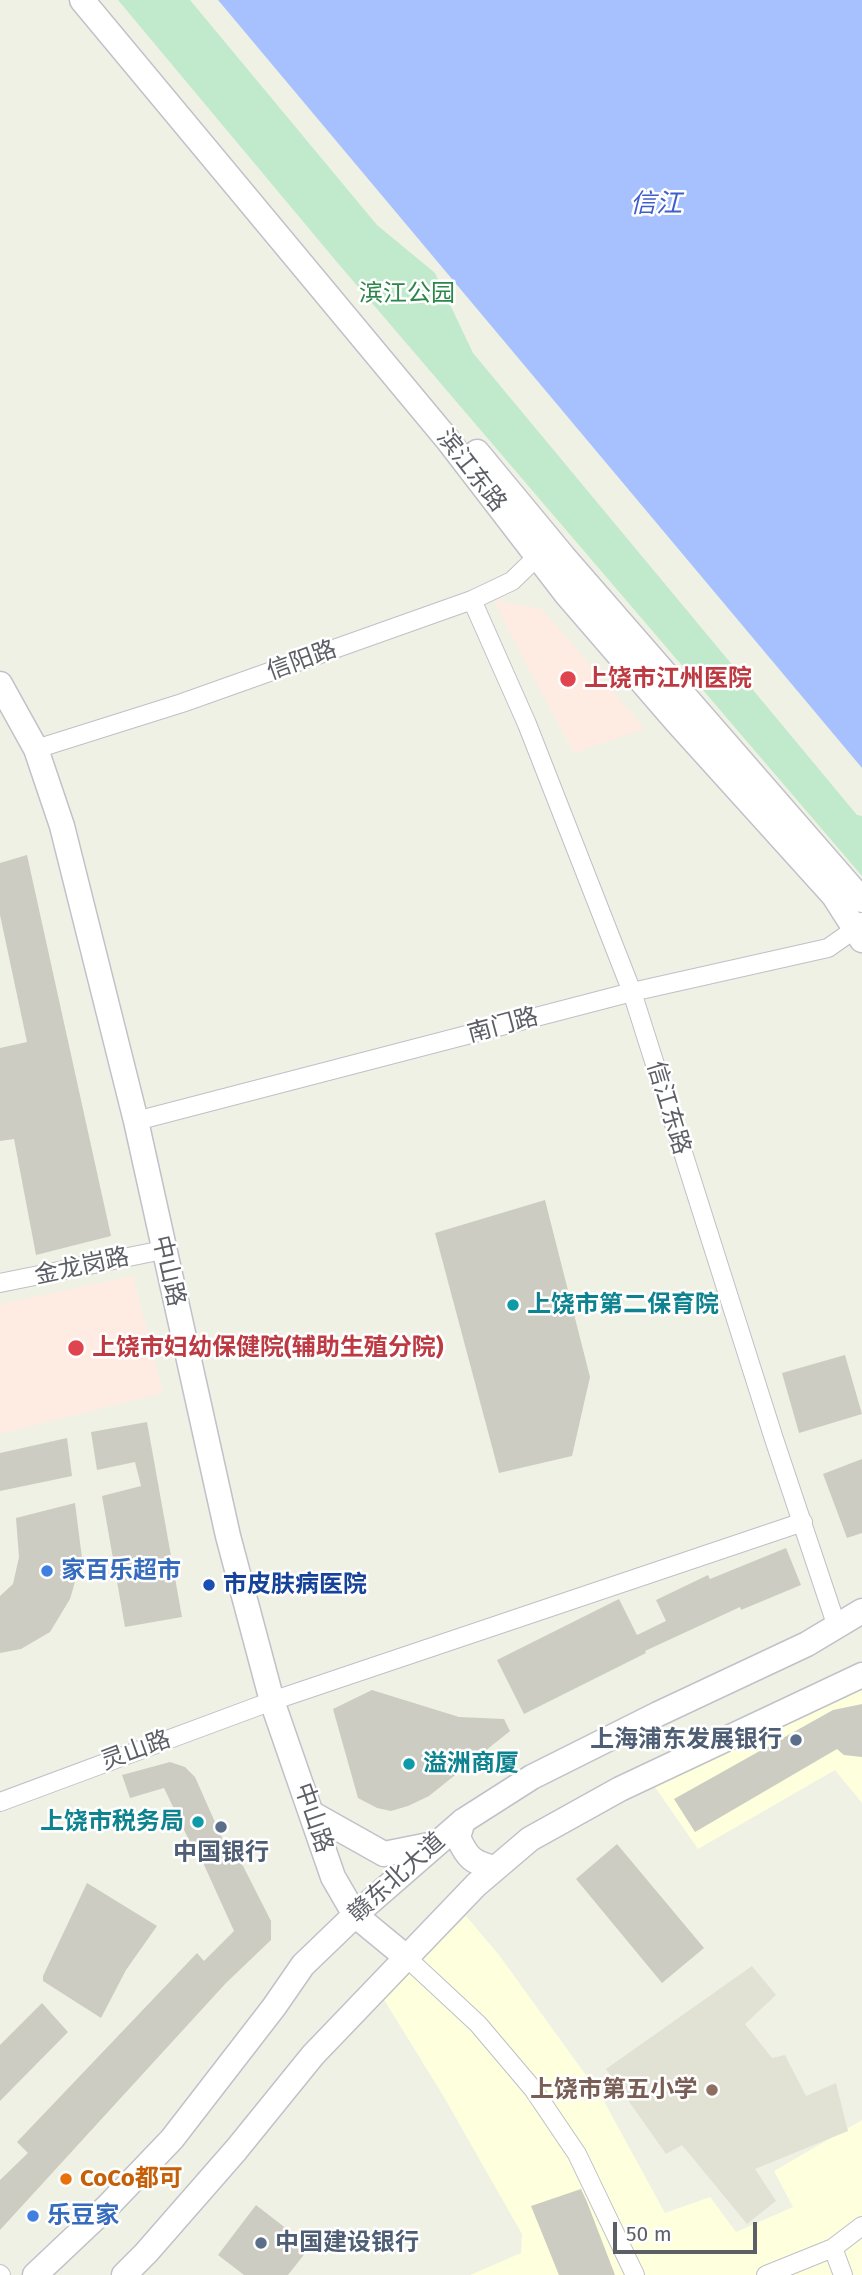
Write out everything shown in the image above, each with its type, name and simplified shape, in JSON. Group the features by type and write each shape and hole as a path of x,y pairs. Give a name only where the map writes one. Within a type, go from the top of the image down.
{"main road":[{"name":"滨江东路","path":"82,0 447,439 862,900"},
{"name":"滨江东路","path":"102,0 545,550 567,595 675,720 834,896 860,930"},
{"name":"中山路","path":"0,684 36,749 62,826 136,1121 228,1536 272,1701 333,1877 355,1915 406,1957"},
{"name":"赣东北大道","path":"35,2275 107,2207 172,2139 303,1965 434,1844 463,1821 532,1777 807,1644 862,1611"},
{"path":"124,2275 236,2150 313,2055 476,1885 530,1839 620,1789 862,1675"},
{"path":"311,1813 384,1854 434,1844"},
{"path":"463,1821 457,1837 464,1852 477,1864 495,1868"}],"street":[{"name":"信阳路","path":"36,749 181,704 472,600 512,581 545,550"},
{"name":"信江东路","path":"472,600 527,724 632,992 732,1311 837,1626"},
{"name":"南门路","path":"136,1121 632,992 828,948 860,930"},
{"name":"金龙岗路","path":"0,1283 163,1250"},
{"name":"灵山路","path":"0,1802 272,1701 803,1522"},
{"path":"406,1957 478,2024 533,2089 577,2154 635,2275"},
{"path":"766,2275 833,2248 862,2226"},
{"path":"833,2248 843,2275"}],"shaded area":[{"name":"上饶市江州医院","path":"494,600 542,609 645,729 574,753"},
{"name":"上饶市妇幼保健院(辅助生殖分院)","path":"133,1276 163,1393 0,1434 0,1304"},
{"path":"862,1683 862,1803 835,1770 698,1849 655,1787"},
{"path":"466,1916 499,1955 601,2096 665,2213 710,2197 736,2232 793,2207 774,2171 862,2120 862,2275 470,2275 521,2253 522,2234 444,2097 383,1998"},
{"name":"上饶市第五小学","path":"752,1966 776,1995 745,2024 772,2058 785,2055 806,2096 836,2083 848,2131 755,2169 776,2201 747,2224 682,2145 666,2154 606,2069"}],"green space":[{"name":"滨江公园","path":"118,0 190,0 377,225 435,273 473,353 857,815 862,816 862,876 336,261"}],"water":[{"name":"信江","path":"218,0 862,0 862,768"}],"building":[{"path":"27,855 111,1236 36,1255 14,1139 0,1141 0,1048 27,1042 0,915 0,863"},
{"name":"上饶市第二保育院","path":"545,1200 590,1377 572,1456 499,1473 435,1233"},
{"path":"845,1355 862,1414 799,1433 782,1373"},
{"path":"147,1422 182,1617 125,1627 102,1496 141,1486 135,1462 97,1470 91,1432"},
{"path":"67,1438 72,1476 0,1491 0,1453"},
{"path":"862,1459 862,1533 847,1538 823,1474"},
{"name":"家百乐超市","path":"75,1503 82,1558 70,1599 50,1632 21,1649 0,1653 0,1596 13,1584 19,1557 16,1518"},
{"path":"786,1548 801,1585 741,1610 740,1607 645,1651 646,1653 524,1714 497,1660 619,1599 637,1635 666,1621 656,1600 708,1575 710,1579"},
{"name":"溢洲商厦","path":"372,1690 459,1717 504,1719 510,1731 429,1796 391,1811 377,1808 358,1798 333,1709"},
{"path":"862,1704 862,1757 844,1755 837,1749 695,1832 674,1799 833,1710"},
{"path":"170,1762 185,1767 195,1777 234,1865 241,1862 271,1921 271,1940 226,1983 0,2230 0,2180 28,2153 17,2142 197,1953 204,1961 234,1931 200,1856 197,1857 164,1788 130,1798 122,1775"},
{"path":"617,1844 704,1948 662,1983 576,1879"},
{"path":"87,1883 157,1926 126,1970 101,2018 43,1981"},
{"path":"42,2003 68,2032 0,2101 0,2045"},
{"path":"581,2189 615,2275 559,2275 531,2206"},
{"path":"256,2205 310,2247 288,2275 244,2275 218,2255"}],"place":[{"name":"上饶市江州医院","path":"568,679"},
{"name":"上饶市第二保育院","path":"513,1305"},
{"name":"上饶市妇幼保健院(辅助生殖分院)","path":"76,1348"},
{"name":"家百乐超市","path":"47,1571"},
{"name":"市皮肤病医院","path":"209,1585"},
{"name":"上海浦东发展银行","path":"796,1740"},
{"name":"溢洲商厦","path":"409,1764"},
{"name":"上饶市税务局","path":"198,1822"},
{"name":"中国银行","path":"221,1827"},
{"name":"上饶市第五小学","path":"712,2090"},
{"name":"CoCo都可","path":"66,2179"},
{"name":"乐豆家","path":"33,2216"},
{"name":"中国建设银行","path":"261,2243"}]}
